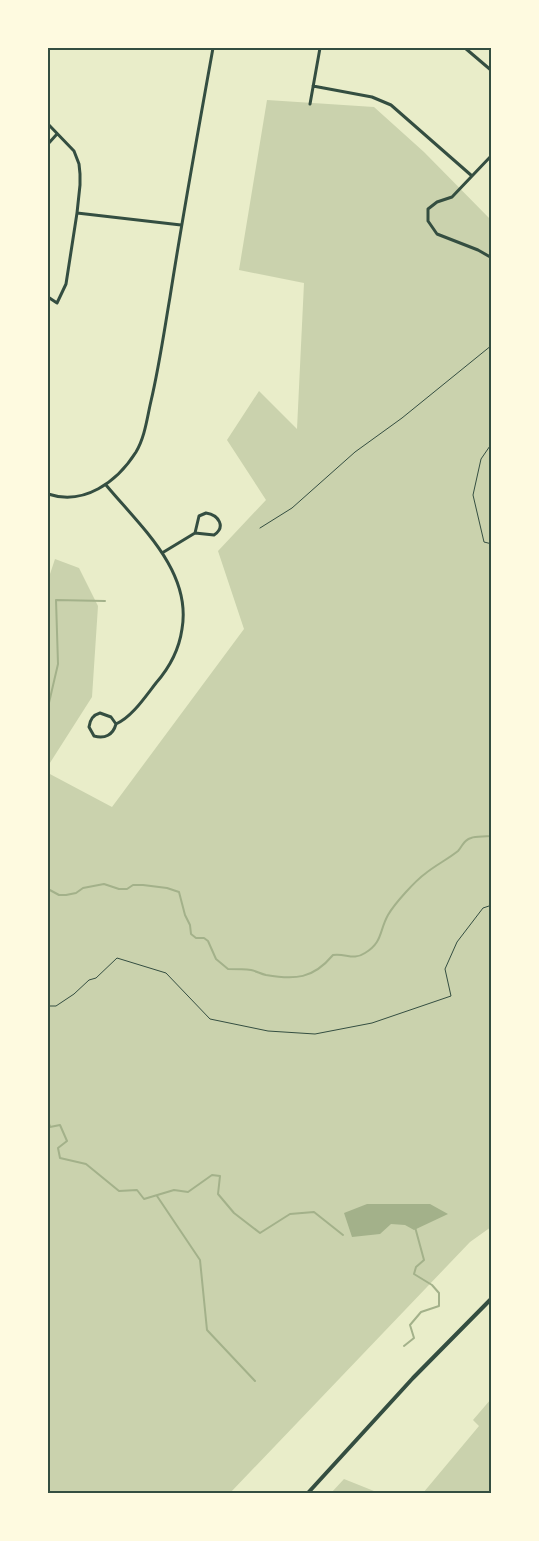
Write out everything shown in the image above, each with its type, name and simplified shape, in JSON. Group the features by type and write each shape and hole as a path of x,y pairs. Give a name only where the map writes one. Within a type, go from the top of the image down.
{"street":[{"path":"48,494 63,497 73,496 85,494 106,485 118,475 136,452 145,430 159,367 181,225 212,48"},
{"path":"310,104 320,48"},
{"path":"465,48 492,71"},
{"path":"313,86 372,97 391,105 472,176"},
{"path":"48,124 74,151 78,164 80,185 66,284 57,303 48,297"},
{"path":"48,144 57,134"},
{"path":"492,156 452,197 437,202 428,209 428,221 437,234 478,250 492,258"},
{"path":"77,213 181,225"},
{"path":"106,485 162,552 175,574 182,596 184,619 181,637 169,667 128,716 116,724 113,732 105,737 94,736 89,727 92,718 100,714 111,718 116,724"},
{"path":"162,552 194,533 207,535 218,533 220,526 218,518 212,514 202,514 199,516 194,533"},
{"path":"307,1494 413,1378 492,1298"}],"path":[{"path":"260,528 292,508 355,452 402,418 492,345"},
{"path":"492,443 481,459 473,495 484,542 492,544"},
{"path":"48,1006 56,1006 74,994 89,980 96,978 117,958 166,973 210,1019 268,1031 315,1034 372,1023 451,996 445,969 457,942 483,908 492,905"}],"shaded area":[{"path":"267,100 374,107 424,152 491,220 491,1227 470,1242 230,1493 48,1493 48,773 112,807 244,629 218,551 266,500 227,440 259,391 297,429 304,283 239,270"},
{"path":"55,559 79,568 98,606 92,697 48,766 48,580"},
{"path":"367,1204 430,1204 448,1214 414,1230 405,1225 391,1224 380,1234 352,1237 344,1213"},
{"path":"491,1399 491,1493 423,1493 479,1426 473,1420"},
{"path":"344,1479 379,1493 331,1493"}],"waterway":[{"path":"48,707 58,664 56,600 105,601"},
{"path":"48,889 59,895 66,895 76,893 83,888 104,884 119,889 127,889 133,885 143,885 167,888 179,892 185,915 190,925 191,934 196,938 204,938 208,941 216,959 228,969 251,970 266,975 295,977 303,976 318,969 333,955 353,957 371,949 378,940 391,910 416,881 458,851 466,840 492,834"},
{"path":"48,1120 50,1127 60,1125 67,1141 58,1148 60,1158 86,1164 119,1191 137,1190 144,1199 174,1190 188,1192 212,1175 220,1176 218,1194 234,1213 260,1233 290,1214 314,1212 343,1235"},
{"path":"157,1196 200,1260 207,1330 255,1381"},
{"path":"404,1346 414,1338 410,1325 421,1312 439,1306 439,1293 432,1285 414,1274 416,1267 424,1260 415,1227"}]}
